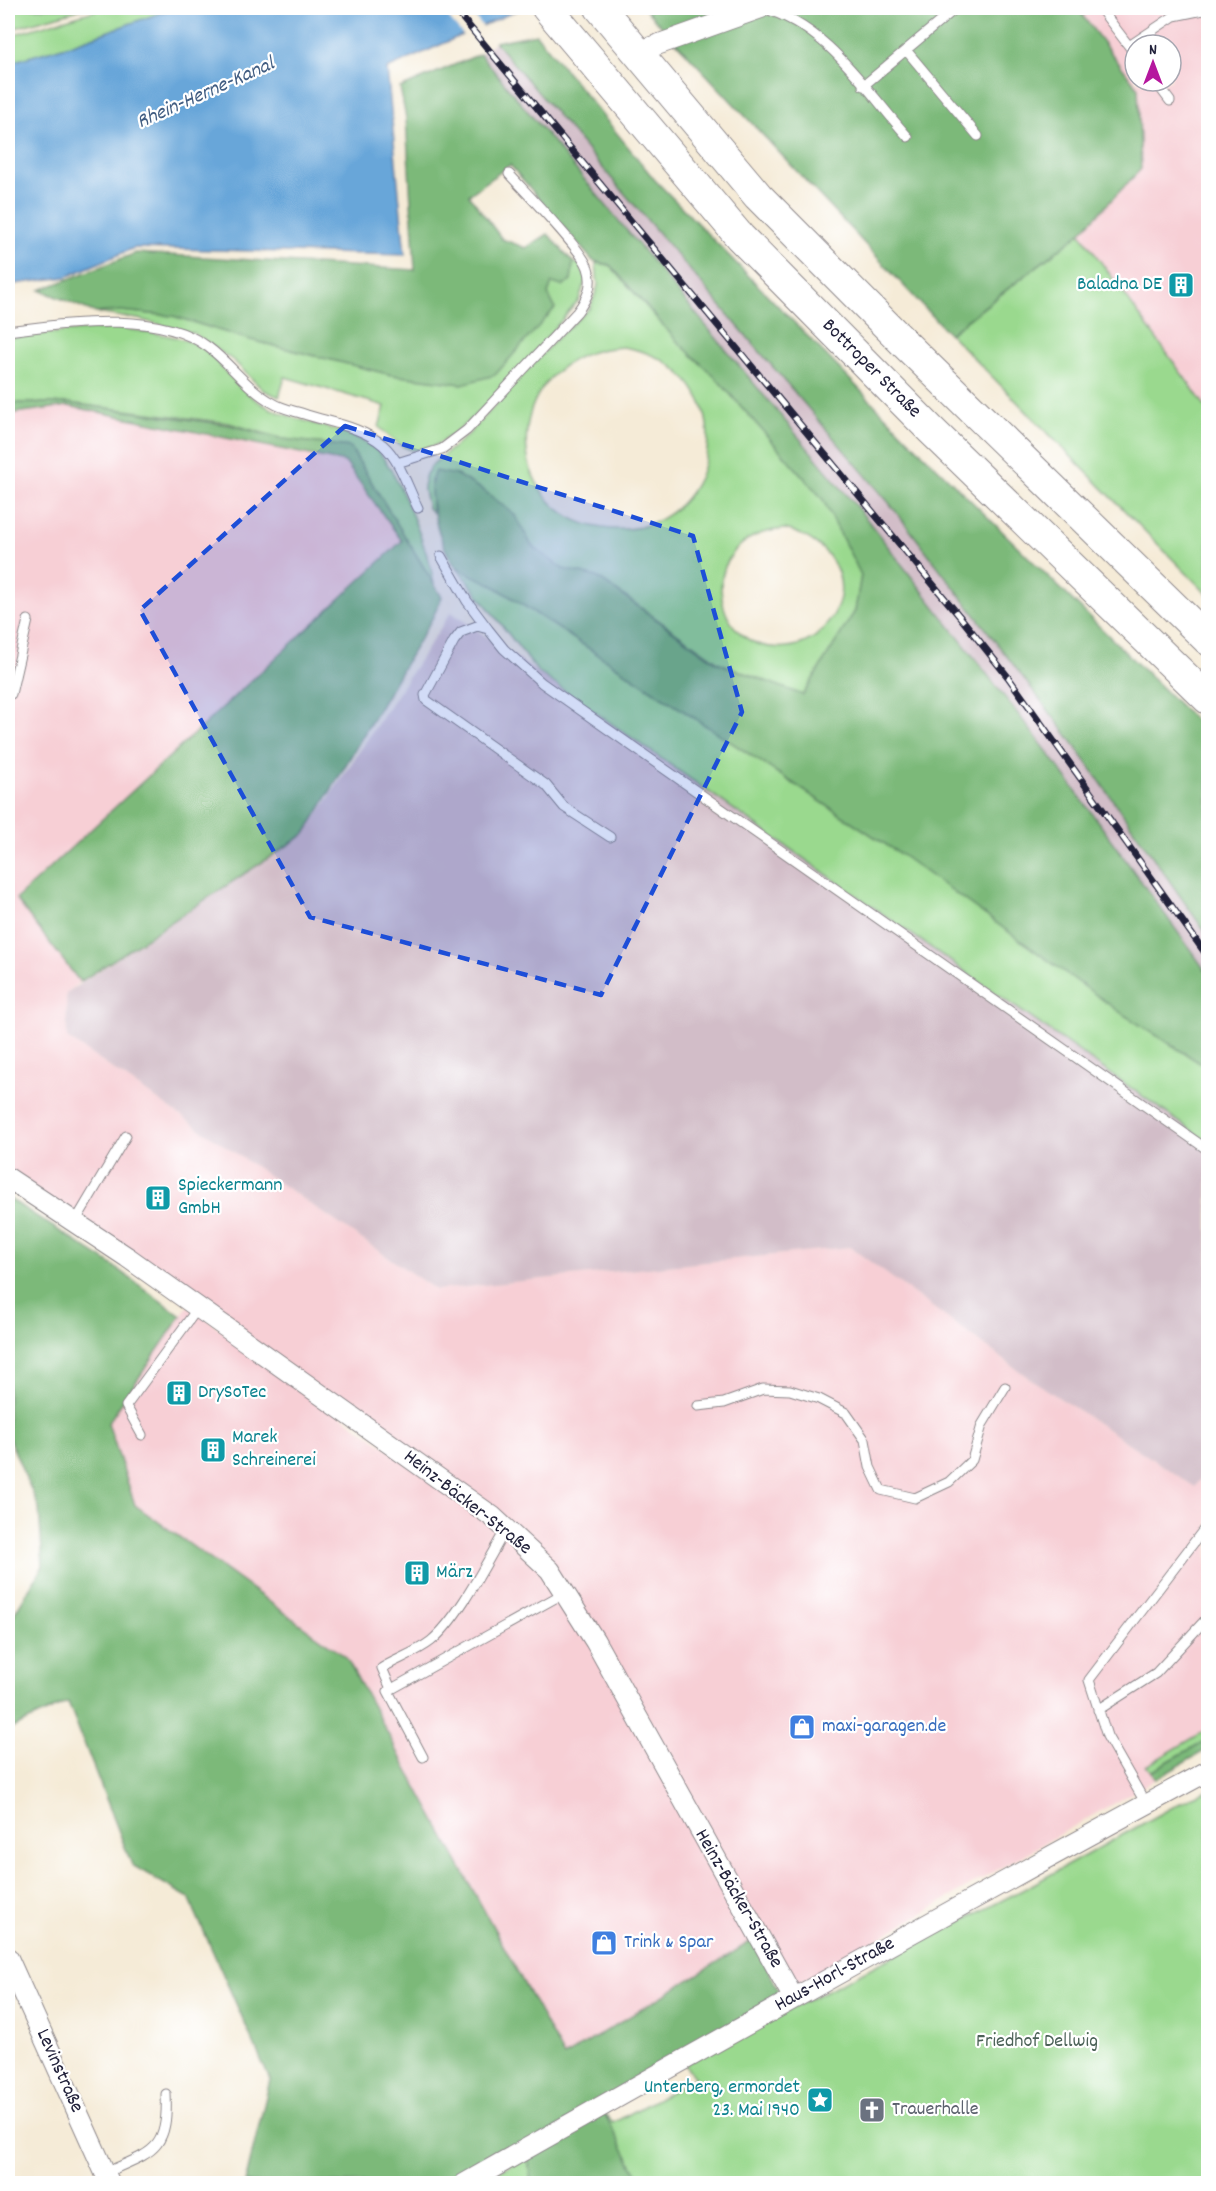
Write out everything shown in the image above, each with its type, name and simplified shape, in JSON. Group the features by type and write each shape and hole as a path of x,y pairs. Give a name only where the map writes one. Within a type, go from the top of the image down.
{"main road":[{"path":"600,8 758,196 905,344 1209,640"},
{"name":"Bottroper Straße","path":"551,13 740,237 931,430 1209,699"}],"street":[{"path":"637,52 761,8"},
{"name":"Heinz-Bäcker-Straße","path":"8,1178 198,1308 506,1529 533,1553 566,1593 794,1997"},
{"name":"Haus-Horl-Straße","path":"464,2184 613,2102 794,1997 1209,1771"},
{"name":"Levinstraße","path":"8,1958 108,2178"}],"lane":[{"path":"761,8 802,24 820,37 908,137"},
{"path":"863,86 956,8"},
{"path":"1100,8 1123,38"},
{"path":"1153,33 1174,16 1209,9"},
{"path":"906,50 978,136"},
{"path":"1164,93 1170,101"},
{"path":"397,463 442,448 467,430 577,312 589,291 591,280 585,260 509,174"},
{"path":"8,331 93,322 164,328 191,336 208,347 254,391 274,404 364,433 383,445 397,463 418,508"},
{"path":"441,556 467,602 488,629 504,649 542,683 1209,1150"},
{"path":"8,695 11,694 28,620"},
{"path":"488,629 477,626 468,628 454,641 425,695 426,700 546,785 564,807 609,837"},
{"path":"75,1222 126,1136"},
{"path":"142,1435 126,1406 198,1308"},
{"path":"698,1406 724,1403 763,1389 790,1390 819,1399 846,1413 865,1440 870,1467 881,1490 915,1498 949,1482 972,1460 982,1425 1005,1387"},
{"path":"1146,1804 1107,1736 1089,1680 1209,1524"},
{"path":"392,1689 382,1668 430,1641 442,1628 467,1595 506,1529"},
{"path":"423,1757 388,1691 566,1593"},
{"path":"1098,1710 1156,1673 1209,1617"},
{"path":"108,2178 151,2152 160,2143 166,2094"}],"highlighted area":[{"path":"345,426 693,536 742,712 601,995 310,917 140,610"}],"shaded area":[{"path":"1093,8 1208,8 1208,410 1080,233 1141,168 1138,93 1183,93 1183,33 1123,33 1123,68 1082,15"},
{"path":"495,42 890,504 1071,740 1208,936 1208,974 1049,754 865,517 480,54"},
{"path":"68,406 344,462 402,541 17,899 80,982 66,993 67,1038 436,1290 850,1247 1029,1378 1195,1487 1208,1467 1208,1729 1147,1766 1156,1779 796,1986 767,1936 753,1941 564,2057 346,1657 135,1505 108,1423 188,1306 510,1536 549,1575 604,1663 609,1661 573,1592 519,1533 428,1463 8,1178 8,414"},
{"path":"451,612 1208,1141 1208,1467 1195,1487 1029,1378 850,1247 436,1290 67,1038 66,993 305,834"}],"green space":[{"path":"8,8 86,8 8,30"},
{"path":"104,8 174,8 70,45 8,63 8,36"},
{"path":"644,8 1093,8 1082,15 1123,68 1123,93 1138,93 1141,169 1080,233 949,334"},
{"path":"536,34 655,180 910,441 1208,733 1208,936 1071,740 890,504 495,42"},
{"path":"480,54 865,517 1049,754 1208,974 1208,1068 1124,1015 902,855 491,584 466,573 454,564 439,532 432,505 432,480 435,471 457,475 483,490 514,514 532,546 563,569 597,577 716,662 803,695 855,611 861,575 822,498 716,378 676,340 610,265 593,261 510,165 469,195 502,239 526,248 548,234 573,262 571,281 562,286 552,283 548,294 555,308 495,375 462,384 392,375 247,339 173,316 121,311 96,313 40,290 136,253 415,270 406,118 400,88"},
{"path":"1080,233 1208,410 1208,595 950,334"},
{"path":"573,262 581,265 586,279 579,300 505,386 482,409 440,443 422,450 404,447 379,427 385,406 285,377 279,397 263,390 234,361 193,333 138,319 96,313 121,311 173,316 247,339 392,375 462,384 529,335 555,308 548,294 552,283 571,281"},
{"path":"596,263 610,265 676,340 716,378 822,498 861,575 855,611 803,696 720,663 597,577 563,569 532,546 514,514 483,490 457,476 431,480 432,512 428,508 423,486 426,474 433,464 469,434 554,341 590,308 598,286","holes":["623,347 665,362 692,387 706,419 707,452 696,484 674,510 642,526 602,528 568,516 544,494 530,465 527,434 534,403 553,376 582,356","785,529 817,544 828,555 836,568 840,583 840,598 834,613 823,629 811,639 802,644 787,647 761,645 741,634 727,616 722,594 724,572 734,551 755,536"]},
{"path":"121,328 164,335 195,344 207,351 227,374 264,405 291,417 349,435 374,448 392,472 411,512 426,553 434,584 350,447 283,439 229,423 68,403 8,403 8,338"},
{"path":"8,403 68,403 230,425 283,439 350,447 442,597 433,617 305,834 80,982 16,899 402,541 345,462 68,406 8,414"},
{"path":"455,565 491,584 902,855 1124,1015 1208,1068 1208,1142 538,672"},
{"path":"8,1198 108,1262 181,1316 108,1423 135,1505 346,1657 564,2057 753,1940 783,1999 460,2183 245,2183 270,2080 189,1898 132,1865 68,1702 8,1730 8,1624 43,1566 39,1508 8,1436"},
{"path":"1208,1729 1208,1739 1151,1771 1146,1766"},
{"path":"1208,1739 1208,1749 1156,1779 1151,1771"},
{"name":"Friedhof Dellwig","path":"1208,1790 1208,2183 642,2183 604,2113 613,2123 695,2078 684,2064 1028,1887 1193,1796"},
{"path":"604,2113 642,2183 531,2183 528,2156"},
{"path":"528,2156 531,2183 475,2184"}],"water":[{"name":"Rhein-Herne-Kanal","path":"174,8 522,8 387,69 405,255 134,248 66,277 8,285 8,63 70,45"}],"pier":[{"path":"440,8 467,8 484,28 465,37"}],"railway":[{"path":"454,8 1008,677 1208,957"}],"place":[{"name":"Baladna DE","path":"1181,285"},
{"name":"Spieckermann GmbH","path":"158,1198"},
{"name":"DrySoTec","path":"179,1393"},
{"name":"Marek Schreinerei","path":"213,1450"},
{"name":"März","path":"417,1573"},
{"name":"maxi-garagen.de","path":"802,1727"},
{"name":"Trink & Spar","path":"604,1943"},
{"name":"Unterberg, ermordet 23. Mai 1940","path":"820,2100"},
{"name":"Trauerhalle","path":"872,2110"}]}
